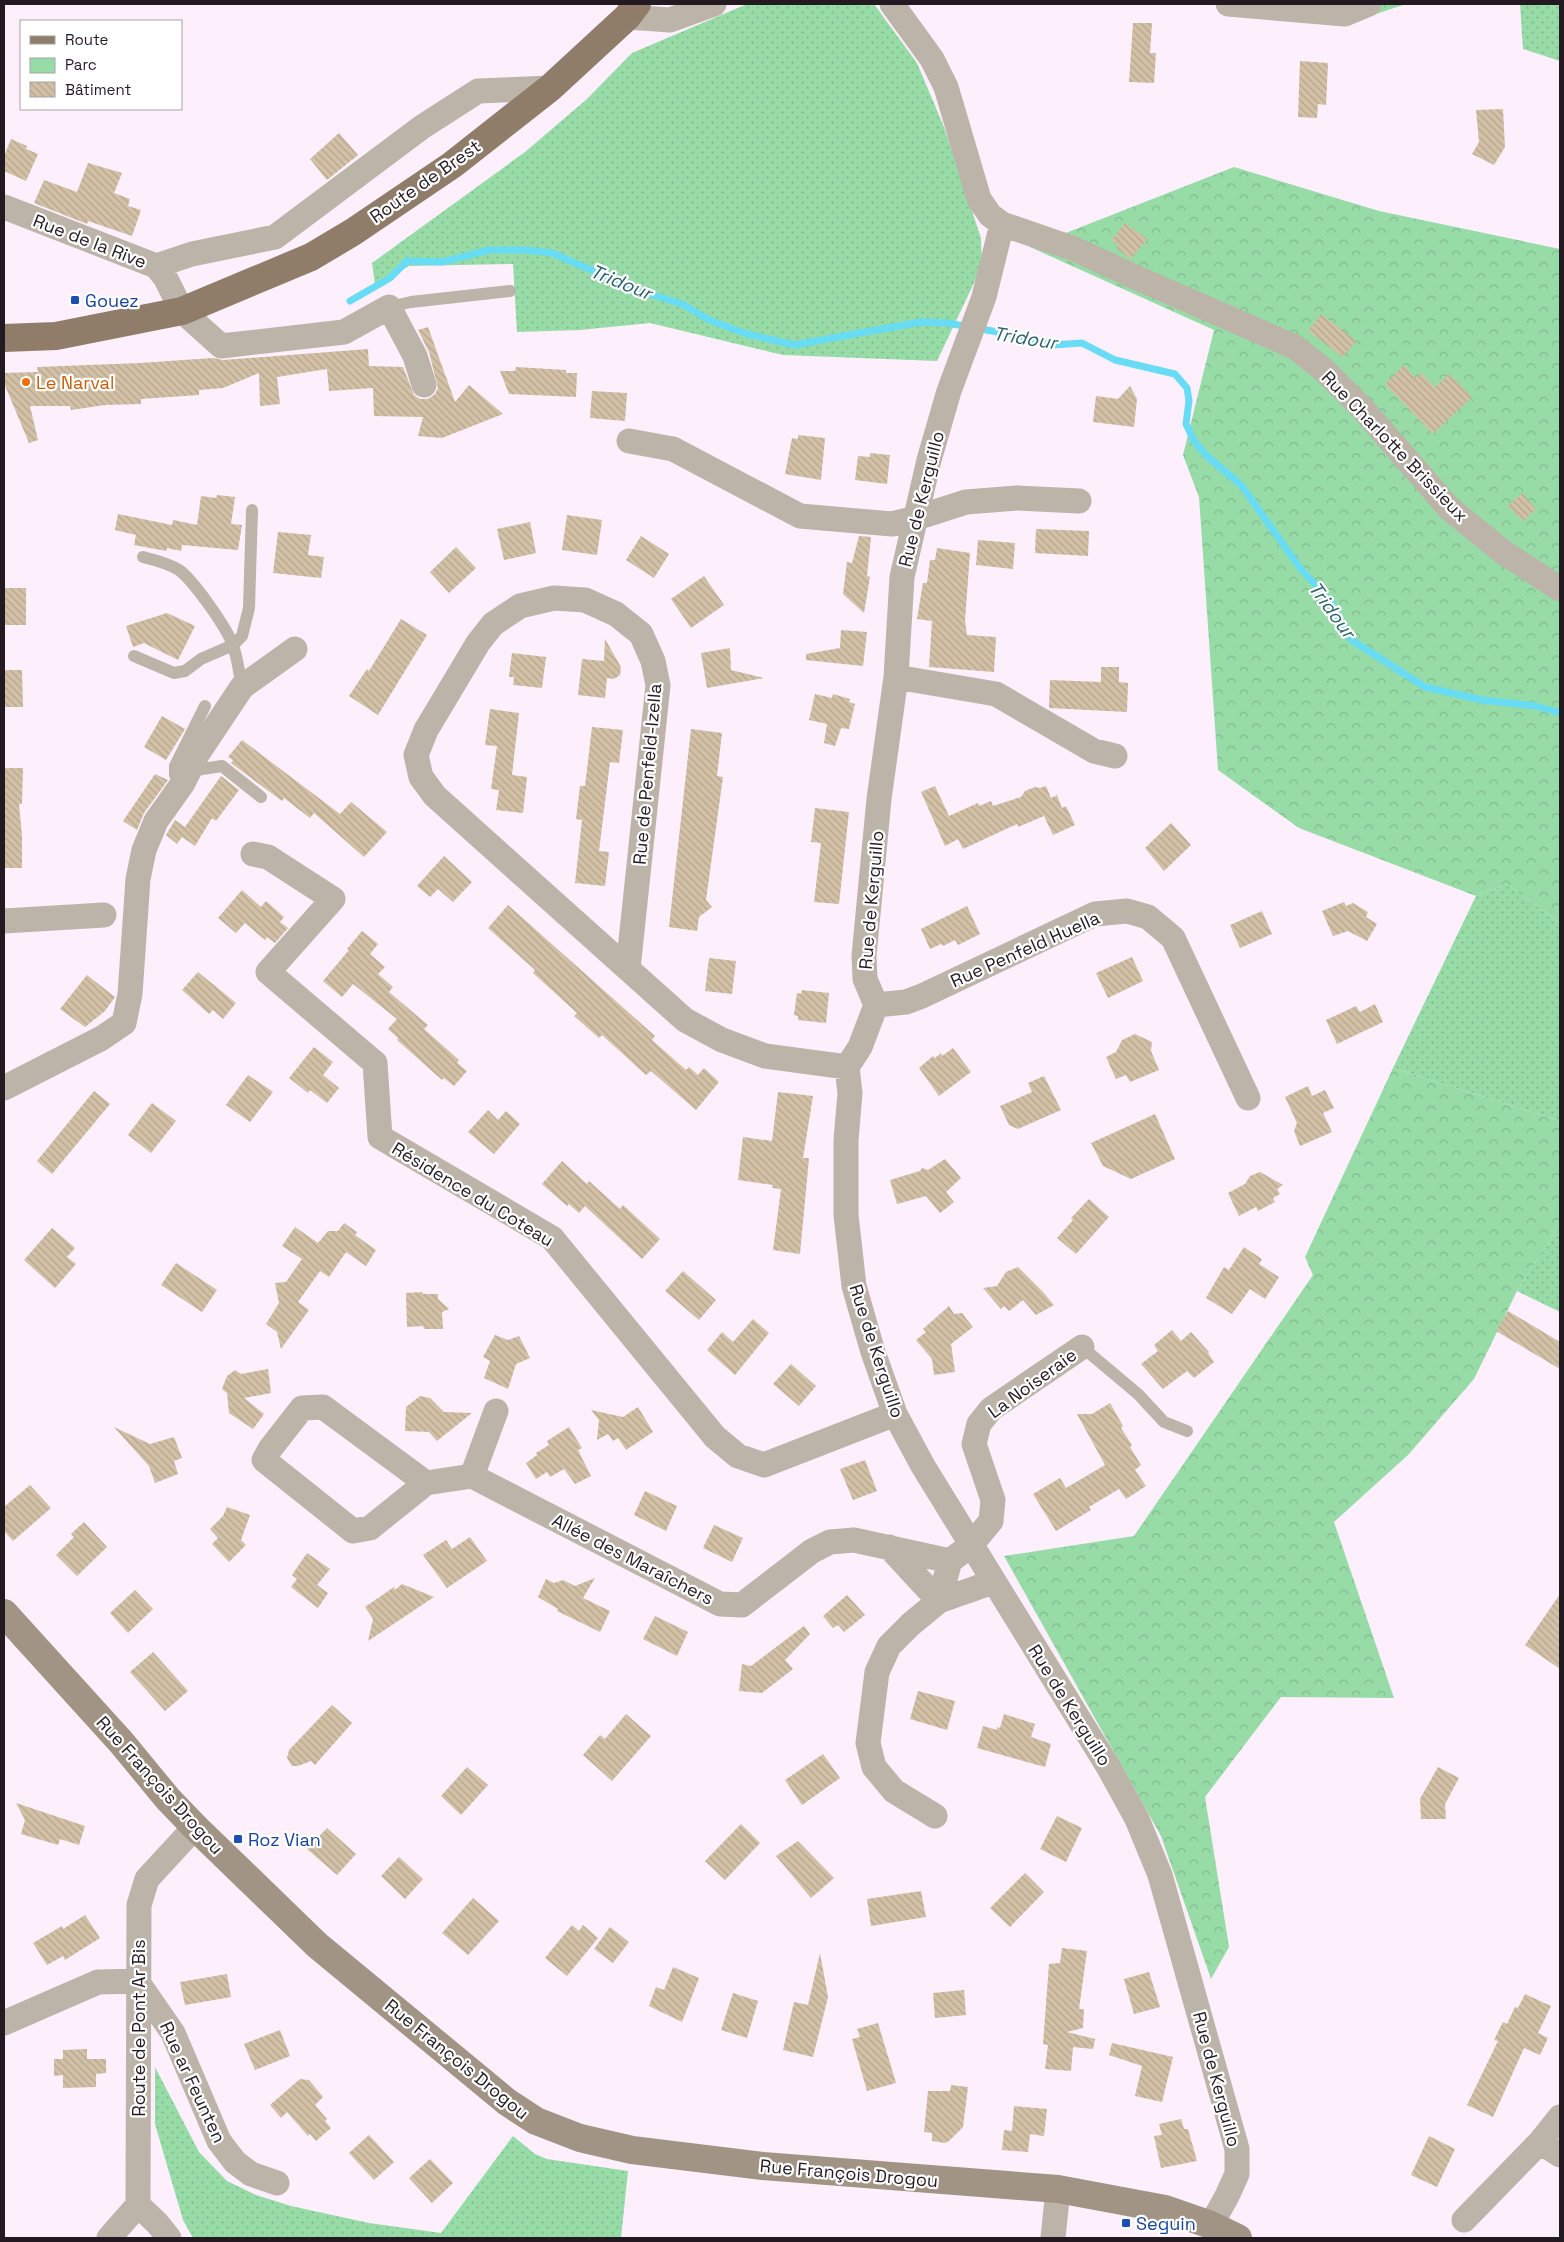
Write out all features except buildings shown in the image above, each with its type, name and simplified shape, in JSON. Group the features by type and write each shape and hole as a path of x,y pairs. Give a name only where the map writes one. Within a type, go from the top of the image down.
{"main road":[{"name":"Route de Brest","path":"4,338 56,336 182,311 311,257 452,165 550,88 632,10"}],"street":[{"path":"632,10 670,20 714,4"},
{"path":"892,4 932,59 946,87 979,199 990,215 1002,224"},
{"path":"1228,4 1345,14 1369,4"},
{"path":"156,266 192,254 275,237 422,127 478,91 550,88"},
{"name":"Rue de la Rive","path":"4,207 156,266 165,277 182,311"},
{"name":"Rue de Kerguillo","path":"876,1005 865,979 864,956 879,799 896,677 902,577 936,434 949,391 984,297 1002,224"},
{"name":"Rue Charlotte Brissieux","path":"1002,224 1072,248 1294,347 1325,371 1362,408 1450,509 1503,552 1560,589"},
{"path":"182,311 221,346 344,332 389,307 415,356 424,385"},
{"path":"629,441 674,449 800,516 892,524 966,502 1017,498 1079,501"},
{"name":"Rue de Penfeld-Izella","path":"628,969 658,685 653,660 641,634 616,614 585,600 554,598 520,606 493,624 478,643 426,730 416,755 420,777 435,796 628,969 685,1020 722,1040 765,1056 847,1067"},
{"path":"4,1088 102,1038 124,1023 130,994 138,879 144,850 156,821 186,777 198,753 242,688 295,649"},
{"path":"896,677 996,694 1094,751 1115,756"},
{"name":"Résidence du Coteau","path":"253,854 268,857 333,899 268,972 376,1063 380,1137 552,1238 715,1437 738,1456 764,1465 895,1414"},
{"name":"Rue Penfeld Huella","path":"876,1005 906,1002 922,996 1095,914 1128,911 1148,917 1173,938 1248,1098"},
{"path":"4,921 104,916"},
{"path":"847,1067 860,1047 876,1005"},
{"name":"Rue de Kerguillo","path":"847,1067 850,1094 846,1140 846,1215 854,1286 873,1352 895,1414 923,1466 1109,1768 1137,1819 1160,1875 1237,2149 1236,2174 1227,2196 1211,2225"},
{"name":"La Noiseraie","path":"950,1561 971,1545 991,1521 993,1500 974,1444 979,1424 991,1409 1082,1347"},
{"path":"426,1483 323,1407 302,1408 270,1449 264,1460 353,1531 370,1528 426,1483 472,1476 496,1411"},
{"name":"Allée des Maraîchers","path":"472,1476 720,1604 742,1605 812,1551 830,1542 854,1540 950,1561"},
{"path":"889,1547 939,1602"},
{"path":"939,1602 950,1561"},
{"path":"935,1816 894,1790 874,1767 868,1743 877,1672 889,1646 911,1624 939,1602 993,1582"},
{"name":"Rue François Drogou","path":"4,1613 122,1742 168,1799 317,1945 507,2102 536,2121 580,2138 632,2150 673,2156 763,2166 1058,2189 1142,2204 1211,2225 1238,2238"},
{"name":"Route de Pont Ar Bis","path":"138,2205 137,1981 139,1905 147,1879 195,1827"},
{"path":"4,2023 98,1982 137,1981"},
{"name":"Rue ar Feunten","path":"137,1981 173,2033 219,2141 235,2162 251,2174 277,2183"},
{"path":"1464,2220 1550,2148 1560,2117"},
{"path":"1053,2238 1058,2189"},
{"path":"109,2238 138,2205 157,2223 169,2238"}],"lane":[{"path":"389,307 411,302 510,291"},
{"path":"134,656 174,673 185,671 202,659 233,645 242,636 250,608 252,510"},
{"path":"143,557 162,562 180,571 192,583 217,618 233,645 242,688"},
{"path":"206,706 175,766 175,775 186,777 222,766 261,798"},
{"name":"La Noiseraie","path":"1082,1347 1138,1394 1164,1422 1188,1431"}],"green space":[{"path":"747,4 874,4 917,63 944,127 981,238 982,266 937,361 783,355 650,323 580,330 517,332 513,264 409,266 375,284 372,263 525,152 587,99 632,53"},
{"path":"1361,4 1406,4 1364,18"},
{"path":"1520,4 1560,4 1560,61 1523,49"},
{"path":"1234,167 1379,211 1560,249 1560,923 1507,884 1476,896 1299,828 1218,770 1199,497 1183,455 1214,330 1030,247"},
{"path":"1507,884 1560,923 1560,1121 1393,1068 1476,896"},
{"path":"1393,1068 1560,1121 1560,1224 1517,1291 1474,1379 1408,1455 1334,1522 1394,1698 1281,1697 1205,1797 1229,1947 1211,1979 1161,1836 1004,1556 1134,1536 1313,1275 1305,1257"},
{"path":"1560,1224 1560,1312 1517,1291"},
{"path":"155,2067 199,2152 227,2181 256,2195 291,2206 369,2223 441,2233 513,2136 535,2154 547,2159 628,2171 621,2238 193,2238 183,2220 155,2124"}],"waterway":[{"name":"Tridour","path":"350,301 390,278 407,261 442,262 490,250 524,250 552,253 635,289 682,304 709,320 747,334 794,345 921,322 947,323 1009,334 1053,345 1082,343 1115,360 1175,374 1187,388 1189,401 1186,424 1194,441 1207,456 1241,485 1300,568 1332,603 1350,639 1425,687 1482,700 1536,706 1560,713"}],"place":[{"name":"Gouez","path":"75,300"},
{"name":"Le Narval","path":"26,382"},
{"name":"Roz Vian","path":"238,1839"},
{"name":"Seguin","path":"1126,2223"}]}
